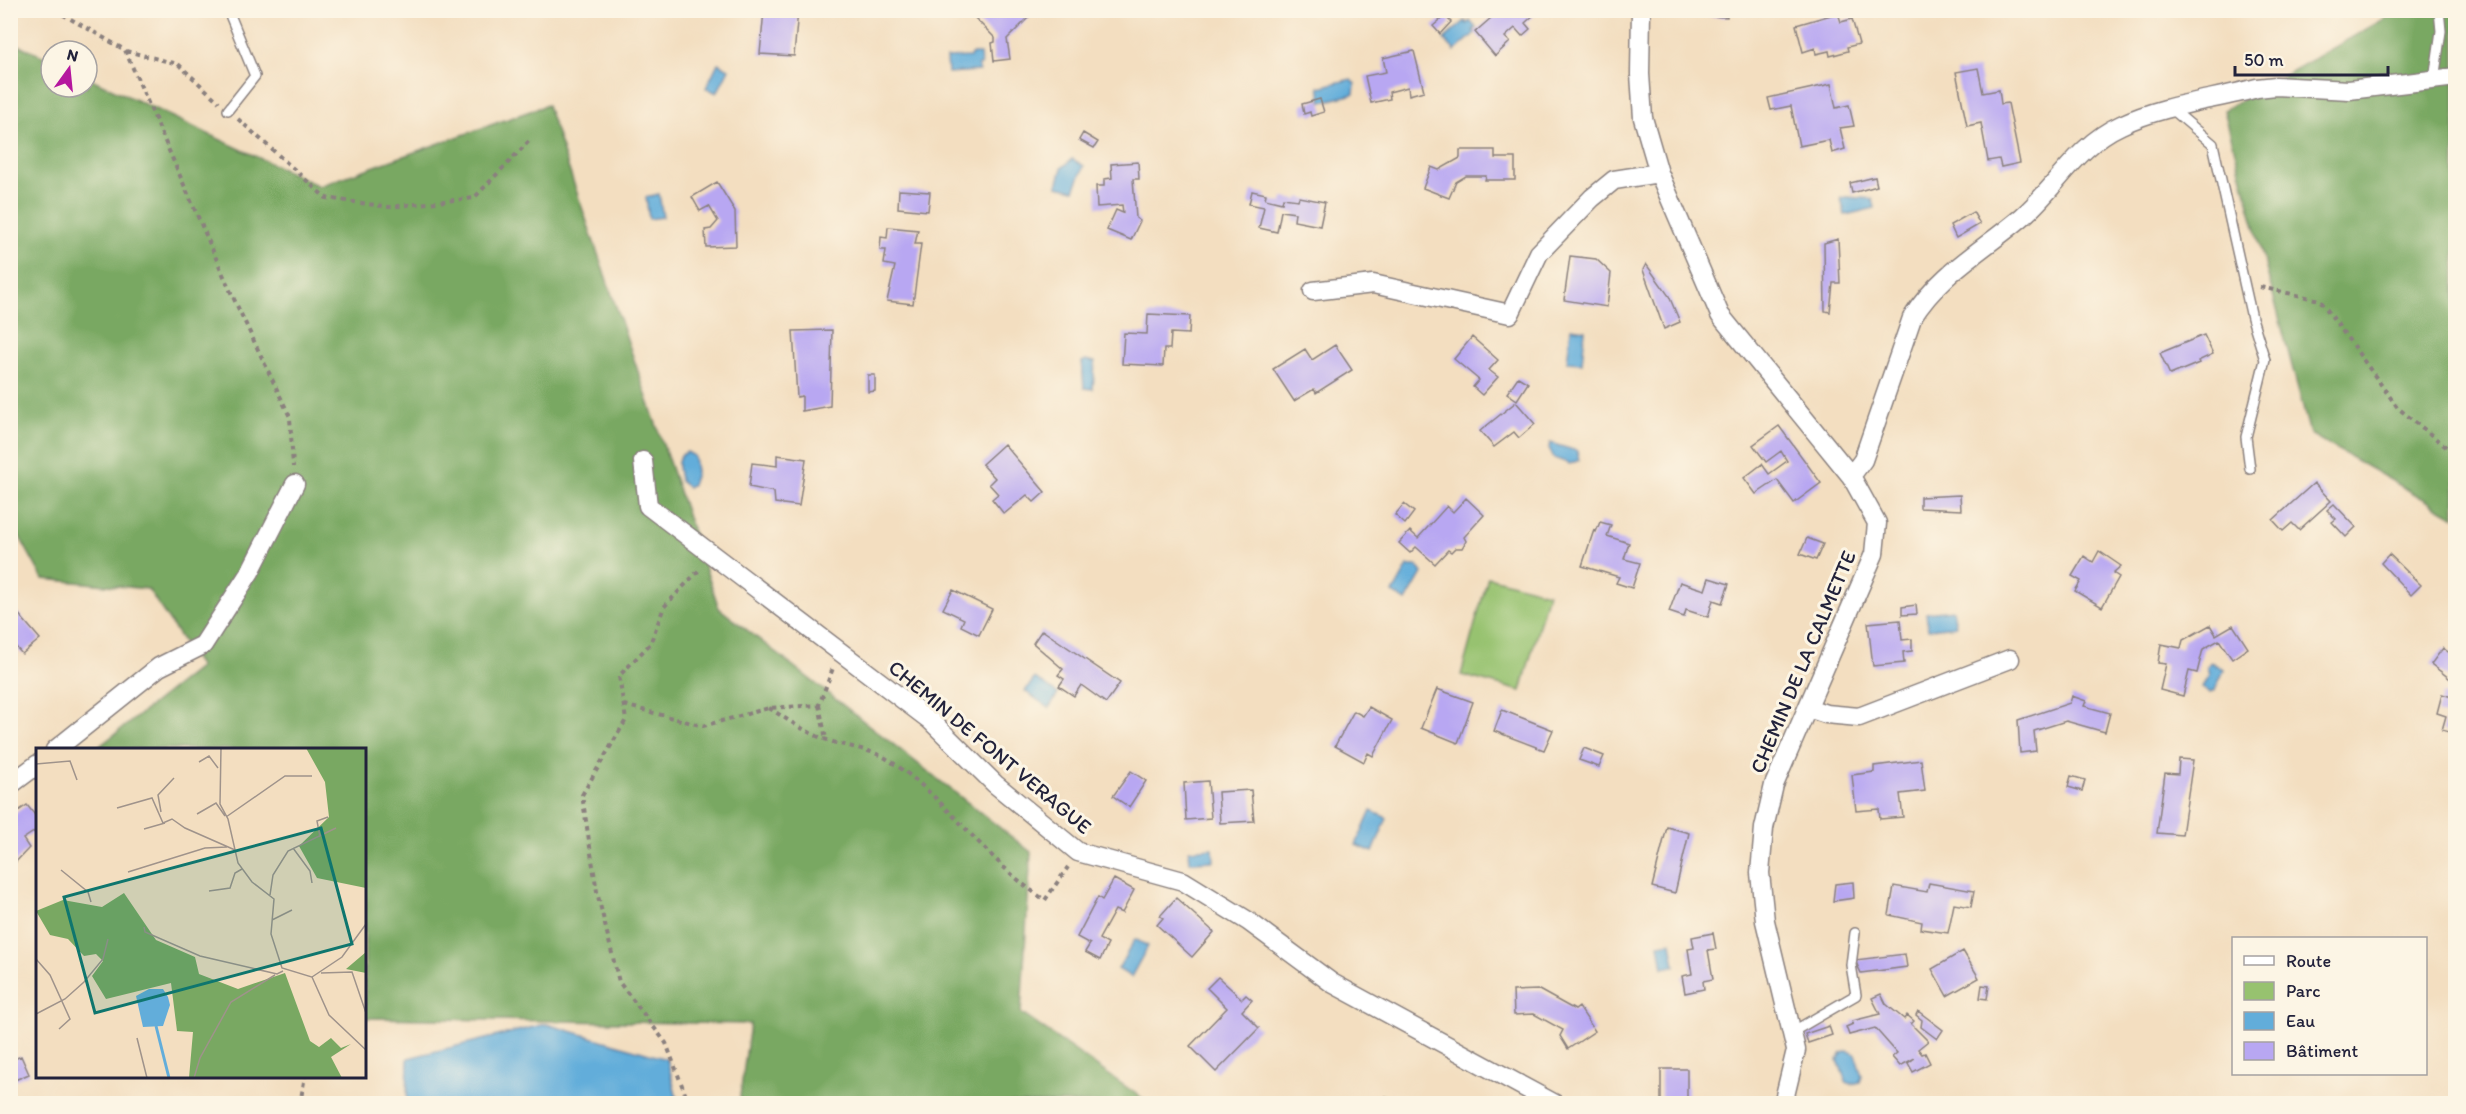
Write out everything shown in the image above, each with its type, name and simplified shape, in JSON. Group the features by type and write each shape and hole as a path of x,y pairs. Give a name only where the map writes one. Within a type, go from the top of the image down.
{"street":[{"name":"CHEMIN DE LA CALMETTE","path":"1641,10 1640,74 1643,118 1659,173 1720,315 1851,476 1877,523 1874,554 1774,785 1764,828 1761,873 1766,921 1796,1050 1783,1104"},
{"path":"1851,476 1863,460 1912,318 1934,288 1971,254 2021,218 2085,149 2120,125 2172,109 2276,86 2349,90 2456,77"},
{"path":"1313,291 1373,284 1510,314 1539,253 1592,198 1614,180 1659,173"},
{"name":"CHEMIN DE FONT VERAGUE","path":"643,461 648,506 930,720 995,784 1078,852 1183,881 1248,921 1332,983 1556,1104"},
{"path":"58,748 159,667 203,645 250,572 295,484"},
{"path":"1808,708 1859,717 2010,659"},
{"path":"10,785 36,766"}],"lane":[{"path":"228,10 255,76 228,110"},
{"path":"2434,80 2441,31 2439,10"},
{"path":"2172,109 2213,144 2244,284 2265,360 2246,437 2250,469"},
{"path":"1792,1032 1856,995 1851,965 1855,933"}],"path":[{"path":"55,10 125,50 178,64 326,198 389,207 474,198 530,140"},
{"path":"125,50 232,297 290,417 295,484"},
{"path":"2244,284 2320,300 2398,408 2456,455"},
{"path":"689,1104 666,1043 619,982 597,892 582,795 626,720 619,676 650,644 664,607 713,556"},
{"path":"826,740 819,705 833,667 836,650"},
{"path":"624,705 703,726 769,708 819,705"},
{"path":"769,708 793,724 826,740 885,758 945,807 1017,882 1045,900 1078,852"},
{"path":"300,1104 305,1078"}],"green space":[{"path":"2398,11 2455,11 2455,517 2310,434 2224,110"},
{"path":"10,41 39,54 39,99 99,99 99,83 319,186 547,105 719,608 1031,852 1021,1013 1149,1103 739,1103 750,1024 366,1018 366,748 97,748 200,667 148,589 43,579 11,521"},
{"path":"1488,577 1548,593 1521,691 1461,675"}],"water":[{"path":"1465,21 1467,24 1470,21 1476,28 1473,30 1475,33 1455,51 1444,39"},
{"path":"971,54 980,54 979,71 948,73 947,58 970,57"},
{"path":"718,63 729,69 717,93 706,88"},
{"path":"1351,79 1355,84 1354,94 1322,102 1319,87"},
{"path":"1072,159 1084,166 1074,190 1057,186 1062,168"},
{"path":"659,194 663,217 649,219 646,197"},
{"path":"1841,198 1873,199 1875,208 1845,215"},
{"path":"1571,328 1585,330 1582,363 1567,362"},
{"path":"1086,360 1095,362 1093,389 1084,388 1082,362"},
{"path":"1550,443 1577,451 1579,460 1570,464 1554,458 1549,448"},
{"path":"687,452 694,456 696,473 692,485 688,487 680,481 678,464 680,457"},
{"path":"1408,566 1417,566 1422,573 1406,601 1393,593"},
{"path":"1953,610 1956,626 1928,629 1926,613"},
{"path":"2211,662 2224,670 2215,690 2210,693 2202,687 2209,675 2207,667"},
{"path":"1035,678 1058,694 1049,708 1025,691"},
{"path":"1371,811 1387,818 1373,852 1356,845"},
{"path":"1213,848 1214,861 1190,862 1189,850"},
{"path":"1135,939 1148,946 1131,977 1118,969"},
{"path":"1671,942 1675,966 1663,968 1659,944"},
{"path":"546,1024 667,1059 678,1103 407,1103 408,1058"},
{"path":"1848,1051 1855,1054 1862,1076 1860,1082 1852,1084 1846,1082 1838,1060 1842,1053"}],"building":[{"path":"764,10 798,10 794,56 760,54"},
{"path":"975,10 1024,10 1030,16 1007,39 1010,59 994,61 992,43 995,42 995,38 974,17 978,13"},
{"path":"1513,10 1537,12 1525,23 1530,29 1522,36 1515,28 1505,37 1510,42 1495,56 1475,32 1499,11 1505,17"},
{"path":"1705,10 1727,10 1727,17 1705,16"},
{"path":"1838,13 1841,22 1852,19 1859,44 1847,47 1848,51 1830,56 1829,51 1816,54 1815,48 1803,52 1796,25"},
{"path":"1445,16 1451,22 1440,34 1433,26"},
{"path":"1414,51 1424,91 1409,95 1408,87 1389,92 1390,99 1371,103 1365,76 1386,72 1383,58"},
{"path":"1978,68 1983,93 1999,90 2001,104 2008,103 2020,163 2001,167 1999,159 1988,161 1981,123 1967,126 1956,72"},
{"path":"1831,84 1836,108 1849,105 1854,126 1840,128 1845,149 1832,153 1829,140 1799,146 1791,106 1771,110 1768,98"},
{"path":"1320,99 1324,112 1311,116 1310,112 1304,114 1302,104"},
{"path":"1083,133 1098,142 1094,148 1079,140"},
{"path":"1460,150 1495,150 1495,158 1515,158 1515,180 1485,180 1486,176 1466,176 1456,182 1449,198 1423,188 1431,167 1439,170 1460,158"},
{"path":"1138,162 1139,179 1133,179 1136,218 1140,221 1131,240 1107,230 1116,210 1123,213 1122,205 1097,207 1096,186 1104,186 1104,179 1112,178 1111,164"},
{"path":"1875,177 1877,186 1852,193 1850,183"},
{"path":"717,182 735,211 736,246 706,247 705,230 711,229 718,221 709,206 700,211 692,197"},
{"path":"899,190 930,192 928,211 898,208"},
{"path":"1252,191 1266,194 1265,199 1282,203 1283,198 1298,200 1299,197 1325,202 1320,226 1294,221 1295,213 1281,211 1277,232 1259,228 1264,207 1249,204"},
{"path":"1973,212 1980,224 1956,238 1950,225"},
{"path":"888,227 918,230 915,244 921,244 913,304 887,301 895,266 884,264 886,250 880,250 881,237 887,238"},
{"path":"1838,239 1840,283 1833,283 1830,312 1825,311 1824,243"},
{"path":"1570,256 1596,259 1611,273 1607,307 1564,300"},
{"path":"1646,264 1669,296 1680,322 1664,329 1643,270"},
{"path":"1148,314 1190,316 1189,334 1171,333 1170,349 1164,349 1163,366 1122,364 1124,333 1147,334"},
{"path":"832,330 830,406 802,411 802,396 797,397 793,331"},
{"path":"2204,335 2213,354 2198,361 2199,363 2170,375 2160,353"},
{"path":"1472,337 1498,360 1489,370 1498,377 1482,395 1473,387 1479,380 1454,359"},
{"path":"1335,345 1352,370 1316,393 1314,389 1294,401 1273,369 1305,349 1312,360"},
{"path":"868,375 875,375 875,391 868,392"},
{"path":"1518,377 1528,383 1517,400 1507,393"},
{"path":"1516,402 1535,424 1519,438 1514,432 1494,447 1480,431"},
{"path":"1779,426 1821,483 1794,503 1777,480 1756,494 1744,478 1762,464 1769,474 1787,461 1781,451 1766,462 1753,445"},
{"path":"1004,444 1045,492 1034,502 1027,495 1004,514 992,499 998,494 989,484 995,478 982,464"},
{"path":"777,455 806,459 799,506 775,503 774,492 749,487 752,463 777,466"},
{"path":"2314,483 2331,501 2299,530 2292,523 2283,531 2273,520"},
{"path":"1960,495 1961,510 1920,508 1920,497"},
{"path":"1466,498 1484,515 1464,537 1466,541 1462,548 1455,548 1451,552 1448,550 1435,564 1416,547 1410,553 1399,543 1410,531 1418,538 1447,506 1453,512"},
{"path":"1404,504 1414,512 1405,524 1395,515"},
{"path":"2334,504 2356,527 2346,537 2332,522 2336,519 2327,510"},
{"path":"1600,522 1611,525 1607,536 1629,543 1624,559 1640,563 1632,588 1616,583 1619,577 1582,566 1594,530 1596,532"},
{"path":"1807,538 1823,544 1816,560 1800,554"},
{"path":"2099,551 2121,566 2113,573 2119,577 2102,607 2075,591 2081,581 2072,576 2084,556 2093,562"},
{"path":"2389,554 2421,585 2411,595 2381,563"},
{"path":"1709,578 1729,584 1722,603 1713,600 1708,617 1686,610 1684,617 1669,612 1680,582 1705,590"},
{"path":"953,590 992,609 979,635 961,626 964,619 943,609"},
{"path":"10,604 40,639 22,654 10,640"},
{"path":"1916,605 1917,614 1902,615 1902,607"},
{"path":"1900,620 1902,640 1912,639 1912,651 1903,652 1904,663 1873,666 1868,623"},
{"path":"2210,625 2216,635 2233,625 2248,648 2232,659 2219,640 2203,649 2197,673 2189,671 2183,696 2160,690 2166,664 2158,663 2161,644 2181,648 2183,640"},
{"path":"1042,630 1120,683 1106,703 1081,685 1074,696 1059,686 1064,679 1058,675 1063,669 1033,643"},
{"path":"2443,648 2456,658 2453,681 2431,664"},
{"path":"1437,689 1473,702 1458,743 1421,728"},
{"path":"2453,693 2456,694 2456,734 2442,730 2446,716 2437,713 2442,694 2452,697"},
{"path":"2072,696 2086,701 2084,706 2110,713 2105,732 2066,721 2034,731 2036,751 2020,753 2018,720 2070,703"},
{"path":"1369,707 1392,720 1373,756 1368,753 1364,762 1335,746 1354,711 1363,716"},
{"path":"1502,710 1553,730 1544,750 1494,731"},
{"path":"1584,748 1604,756 1599,767 1579,760"},
{"path":"2179,759 2193,760 2182,835 2157,833 2165,773 2178,774"},
{"path":"1921,760 1925,791 1900,794 1903,817 1880,819 1879,809 1856,811 1852,775 1874,772 1874,766"},
{"path":"1131,771 1146,781 1129,807 1113,796"},
{"path":"2071,776 2085,780 2082,791 2068,787"},
{"path":"1208,781 1211,818 1186,820 1184,783"},
{"path":"1251,790 1254,821 1220,823 1218,792"},
{"path":"27,805 36,816 36,830 23,839 29,848 10,868 10,817"},
{"path":"1667,827 1689,833 1675,893 1652,887"},
{"path":"1114,879 1134,890 1122,913 1115,910 1099,939 1108,944 1100,960 1085,952 1090,944 1077,937 1098,897 1102,900"},
{"path":"1853,882 1854,898 1833,901 1835,884"},
{"path":"1929,883 1974,891 1971,907 1954,904 1948,933 1921,929 1922,922 1889,915 1894,886 1927,892"},
{"path":"1176,898 1214,932 1192,957 1157,925 1163,918 1160,916"},
{"path":"1713,933 1716,949 1708,950 1713,979 1703,981 1704,989 1685,993 1682,976 1692,974 1688,949 1694,948 1692,937"},
{"path":"1963,951 1979,978 1947,996 1932,969"},
{"path":"1905,954 1907,967 1861,973 1855,960"},
{"path":"1218,977 1242,999 1246,995 1252,1000 1242,1011 1259,1028 1216,1072 1190,1046 1227,1008 1207,988"},
{"path":"1982,985 1989,986 1987,999 1980,998"},
{"path":"1539,990 1575,1010 1579,1007 1595,1031 1568,1049 1560,1036 1563,1030 1534,1014 1514,1015 1513,991"},
{"path":"1881,994 1886,1004 1904,1019 1907,1015 1914,1021 1911,1024 1928,1041 1918,1049 1922,1054 1925,1053 1930,1063 1913,1072 1908,1063 1915,1058 1900,1066 1892,1057 1897,1053 1875,1028 1849,1035 1846,1027 1853,1024 1852,1021 1880,1014 1872,998"},
{"path":"1918,1011 1943,1030 1937,1039 1921,1027 1922,1020 1916,1015"},
{"path":"1829,1026 1832,1035 1808,1043 1805,1034"},
{"path":"21,1056 29,1074 10,1082 10,1061"},
{"path":"1661,1069 1687,1069 1687,1104 1661,1104"},
{"path":"1386,1096 1398,1104 1382,1104"}]}
